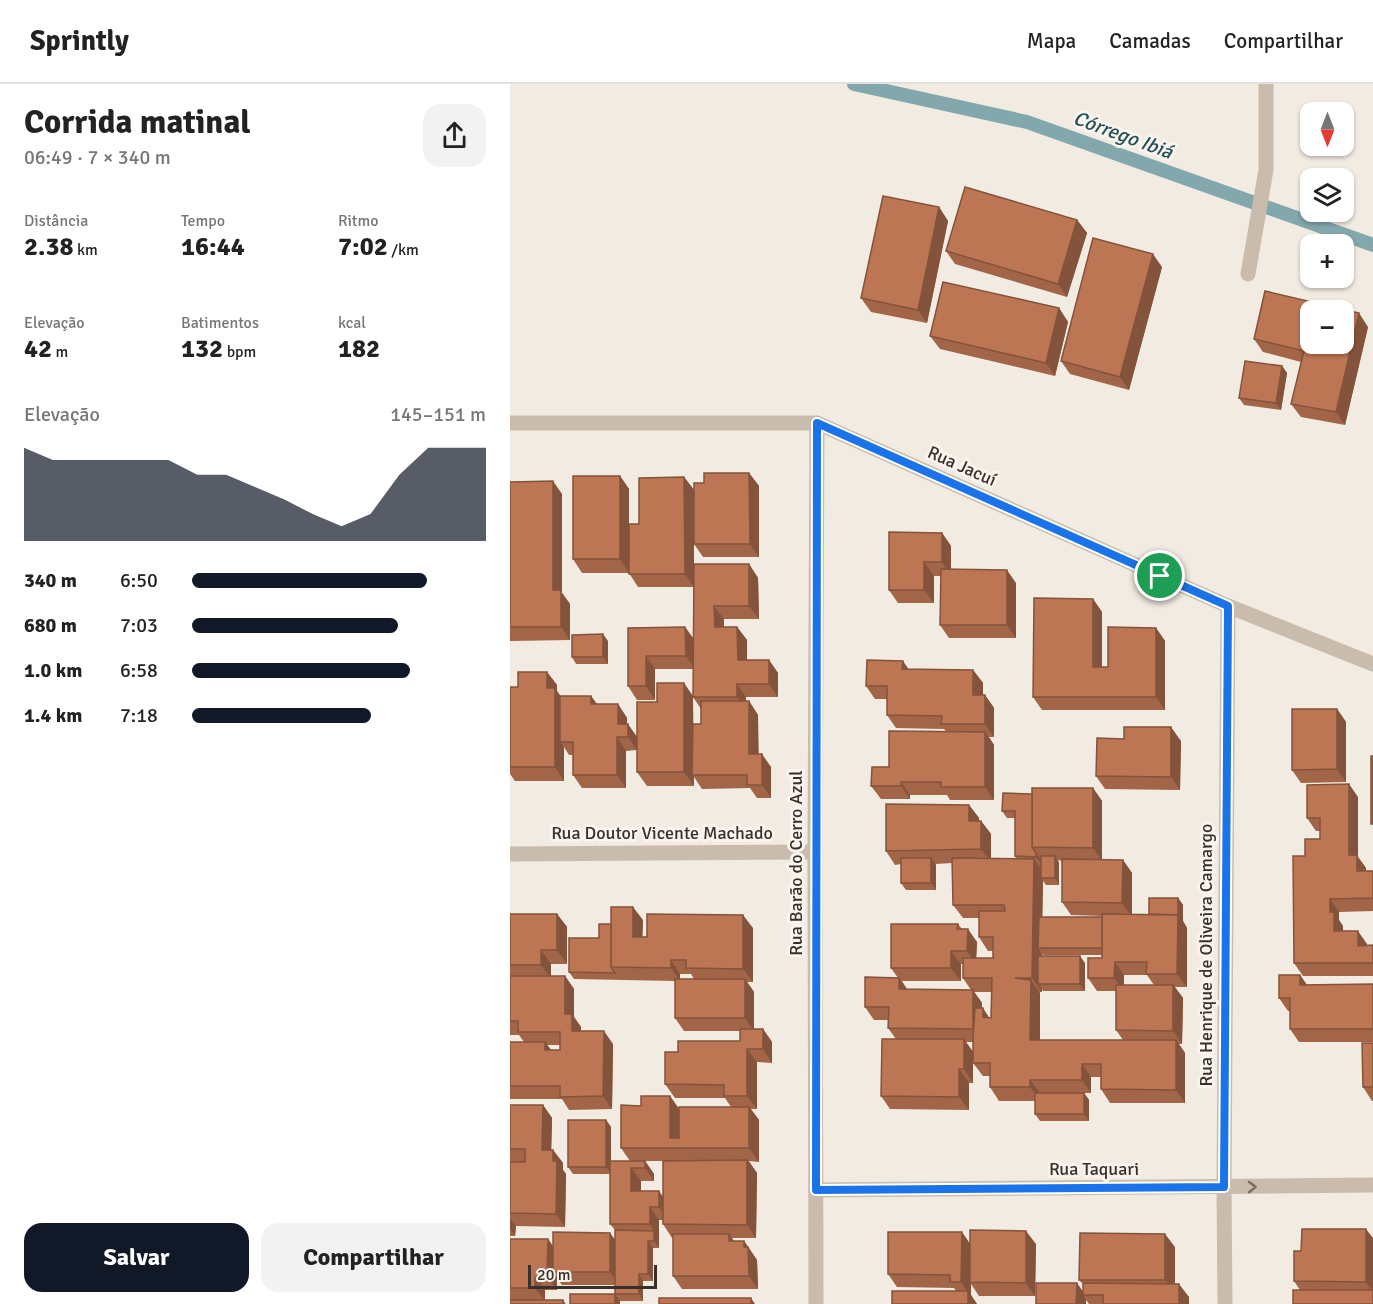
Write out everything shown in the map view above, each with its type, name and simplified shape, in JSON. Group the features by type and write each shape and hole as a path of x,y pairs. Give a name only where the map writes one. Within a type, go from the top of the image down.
{"street":[{"path":"1248,274 1266,170 1266,84"},
{"name":"Rua Jacuí","path":"510,423 817,423 1228,606 1373,664"},
{"name":"Rua Barão do Cerro Azul","path":"816,1304 817,423"},
{"name":"Rua Henrique de Oliveira Camargo","path":"1225,1304 1228,606"},
{"name":"Rua Doutor Vicente Machado","path":"510,854 815,852"},
{"name":"Rua Taquari","path":"816,1190 1373,1185"}],"building":[{"path":"965,187 1077,220 1058,284 946,251"},
{"path":"883,196 939,207 918,310 861,298"},
{"path":"1093,238 1153,254 1120,377 1061,361"},
{"path":"943,282 1059,308 1046,363 930,336"},
{"path":"1265,291 1303,300 1300,300 1300,350 1254,339"},
{"path":"1354,312 1359,313 1354,335"},
{"path":"1303,354 1349,354 1336,412 1291,404"},
{"path":"1245,361 1282,366 1276,403 1239,398"},
{"path":"704,473 749,473 750,544 694,544 694,483 704,483"},
{"path":"573,476 620,476 620,559 573,559"},
{"path":"684,477 685,574 629,574 629,524 639,524 639,478"},
{"path":"553,481 553,590 561,590 561,627 510,627 510,482"},
{"path":"889,532 942,533 942,562 924,562 924,590 889,590"},
{"path":"694,564 749,564 749,606 714,606 715,627 737,627 738,660 769,660 769,684 737,684 737,697 693,697"},
{"path":"941,569 1007,570 1007,625 940,625"},
{"path":"1034,598 1093,599 1093,667 1108,667 1108,627 1156,628 1156,697 1033,697"},
{"path":"685,627 686,656 646,656 646,686 628,686 628,628"},
{"path":"603,634 603,657 572,657 572,635"},
{"path":"867,660 903,661 902,669 973,670 973,695 985,695 985,724 941,724 942,716 887,715 887,686 866,686"},
{"path":"518,672 547,672 547,688 555,688 555,767 510,767 510,687 518,687"},
{"path":"657,683 684,683 684,772 637,772 637,702 657,702"},
{"path":"560,696 591,696 591,704 618,704 618,724 628,724 628,737 617,737 617,775 573,775 573,742 560,742"},
{"path":"701,701 749,701 749,754 762,754 762,785 747,785 747,775 692,775 693,724 701,724"},
{"path":"1292,709 1337,709 1337,769 1292,770"},
{"path":"1124,727 1171,727 1171,777 1096,776 1097,738 1124,739"},
{"path":"889,731 985,732 985,787 941,787 941,782 901,782 901,786 871,786 872,767 889,767"},
{"path":"1371,756 1373,756 1373,824 1371,824"},
{"path":"1349,784 1349,855 1357,855 1357,871 1373,871 1373,898 1330,899 1330,912 1334,912 1334,931 1358,931 1358,946 1373,945 1373,963 1294,963 1293,856 1305,856 1305,839 1320,839 1320,818 1307,818 1307,785"},
{"path":"1032,788 1093,788 1093,848 1032,847"},
{"path":"1003,793 1032,794 1032,847 1036,857 1015,856 1015,811 1002,811"},
{"path":"886,804 969,805 969,821 981,821 981,849 886,851"},
{"path":"1041,856 1055,856 1055,878 1041,878"},
{"path":"901,858 931,858 931,883 901,883"},
{"path":"952,858 1034,859 1032,978 1015,978 1031,980 1030,1040 1176,1040 1176,1090 1101,1089 1101,1064 1082,1064 1082,1080 1030,1080 1030,1087 990,1087 990,1063 973,1063 973,1039 975,1008 983,1008 983,1017 991,1018 992,978 963,978 963,958 993,958 993,937 979,937 979,911 1005,911 1004,905 953,905"},
{"path":"1062,859 1123,860 1122,903 1062,902"},
{"path":"1149,898 1178,898 1178,915 1149,914"},
{"path":"611,907 633,907 633,937 647,937 647,914 743,915 743,969 686,968 686,960 671,960 671,968 611,967"},
{"path":"510,914 557,914 557,950 541,950 541,965 510,965"},
{"path":"1102,914 1178,915 1177,974 1146,974 1147,962 1115,962 1114,978 1088,978 1088,958 1102,958"},
{"path":"1039,917 1102,917 1102,948 1038,948"},
{"path":"599,924 611,924 611,967 615,973 569,972 569,938 599,938"},
{"path":"891,924 958,924 957,929 968,929 967,951 951,951 951,968 891,968"},
{"path":"1038,956 1080,956 1080,984 1038,984"},
{"path":"1279,975 1300,975 1300,985 1373,984 1373,1029 1290,1029 1290,998 1279,998"},
{"path":"510,976 565,976 565,1014 572,1014 572,1031 604,1031 603,1096 560,1097 560,1086 510,1086 510,1042 545,1042 545,1050 560,1050 560,1032 518,1032 518,1021 510,1021"},
{"path":"865,977 899,978 899,989 973,990 973,1029 888,1028 889,1007 865,1007"},
{"path":"675,979 745,979 745,1018 675,1018"},
{"path":"1116,985 1173,985 1173,1031 1116,1030"},
{"path":"740,1029 763,1029 763,1049 747,1049 747,1096 724,1096 724,1085 665,1084 665,1052 678,1052 678,1041 740,1041"},
{"path":"882,1039 964,1039 964,1069 959,1069 959,1097 881,1096"},
{"path":"1362,1043 1373,1043 1373,1087 1363,1087"},
{"path":"1035,1093 1084,1093 1084,1114 1035,1114"},
{"path":"641,1096 670,1096 670,1138 679,1138 679,1107 749,1107 749,1148 621,1148 621,1105 641,1106"},
{"path":"510,1105 543,1105 542,1150 553,1150 553,1161 557,1161 556,1214 510,1213 510,1162 525,1162 525,1149 510,1149"},
{"path":"568,1120 606,1120 606,1167 568,1167"},
{"path":"747,1160 747,1225 663,1224 663,1161"},
{"path":"610,1161 645,1161 645,1168 631,1168 631,1191 659,1191 659,1207 650,1207 650,1224 610,1224"},
{"path":"1302,1229 1366,1229 1366,1282 1294,1281 1294,1251 1301,1251"},
{"path":"615,1230 654,1231 654,1241 648,1241 648,1274 639,1274 639,1294 615,1294"},
{"path":"970,1230 1026,1231 1026,1283 970,1282"},
{"path":"553,1232 610,1233 610,1272 553,1272"},
{"path":"888,1232 962,1232 961,1282 950,1282 950,1275 888,1274"},
{"path":"1080,1233 1165,1234 1165,1280 1079,1280"},
{"path":"673,1234 729,1234 729,1241 744,1241 744,1247 748,1247 749,1276 673,1276"},
{"path":"510,1239 548,1239 547,1277 535,1277 535,1288 510,1288"},
{"path":"1036,1283 1077,1283 1076,1304 1036,1304"},
{"path":"1083,1283 1179,1284 1179,1304 1103,1304 1103,1295 1083,1295"},
{"path":"1293,1290 1373,1290 1373,1304 1293,1304"},
{"path":"892,1291 968,1291 968,1304 892,1304"},
{"path":"570,1294 615,1294 615,1304 570,1304"},
{"path":"659,1298 751,1298 751,1304 659,1304"},
{"path":"510,1300 563,1300 563,1304 510,1304"}],"waterway":[{"name":"Córrego Ibiá","path":"854,84 1027,122 1373,245"}],"route":[{"path":"817,423 1160,576 1228,606 1224,1187 816,1190 817,423"}]}
